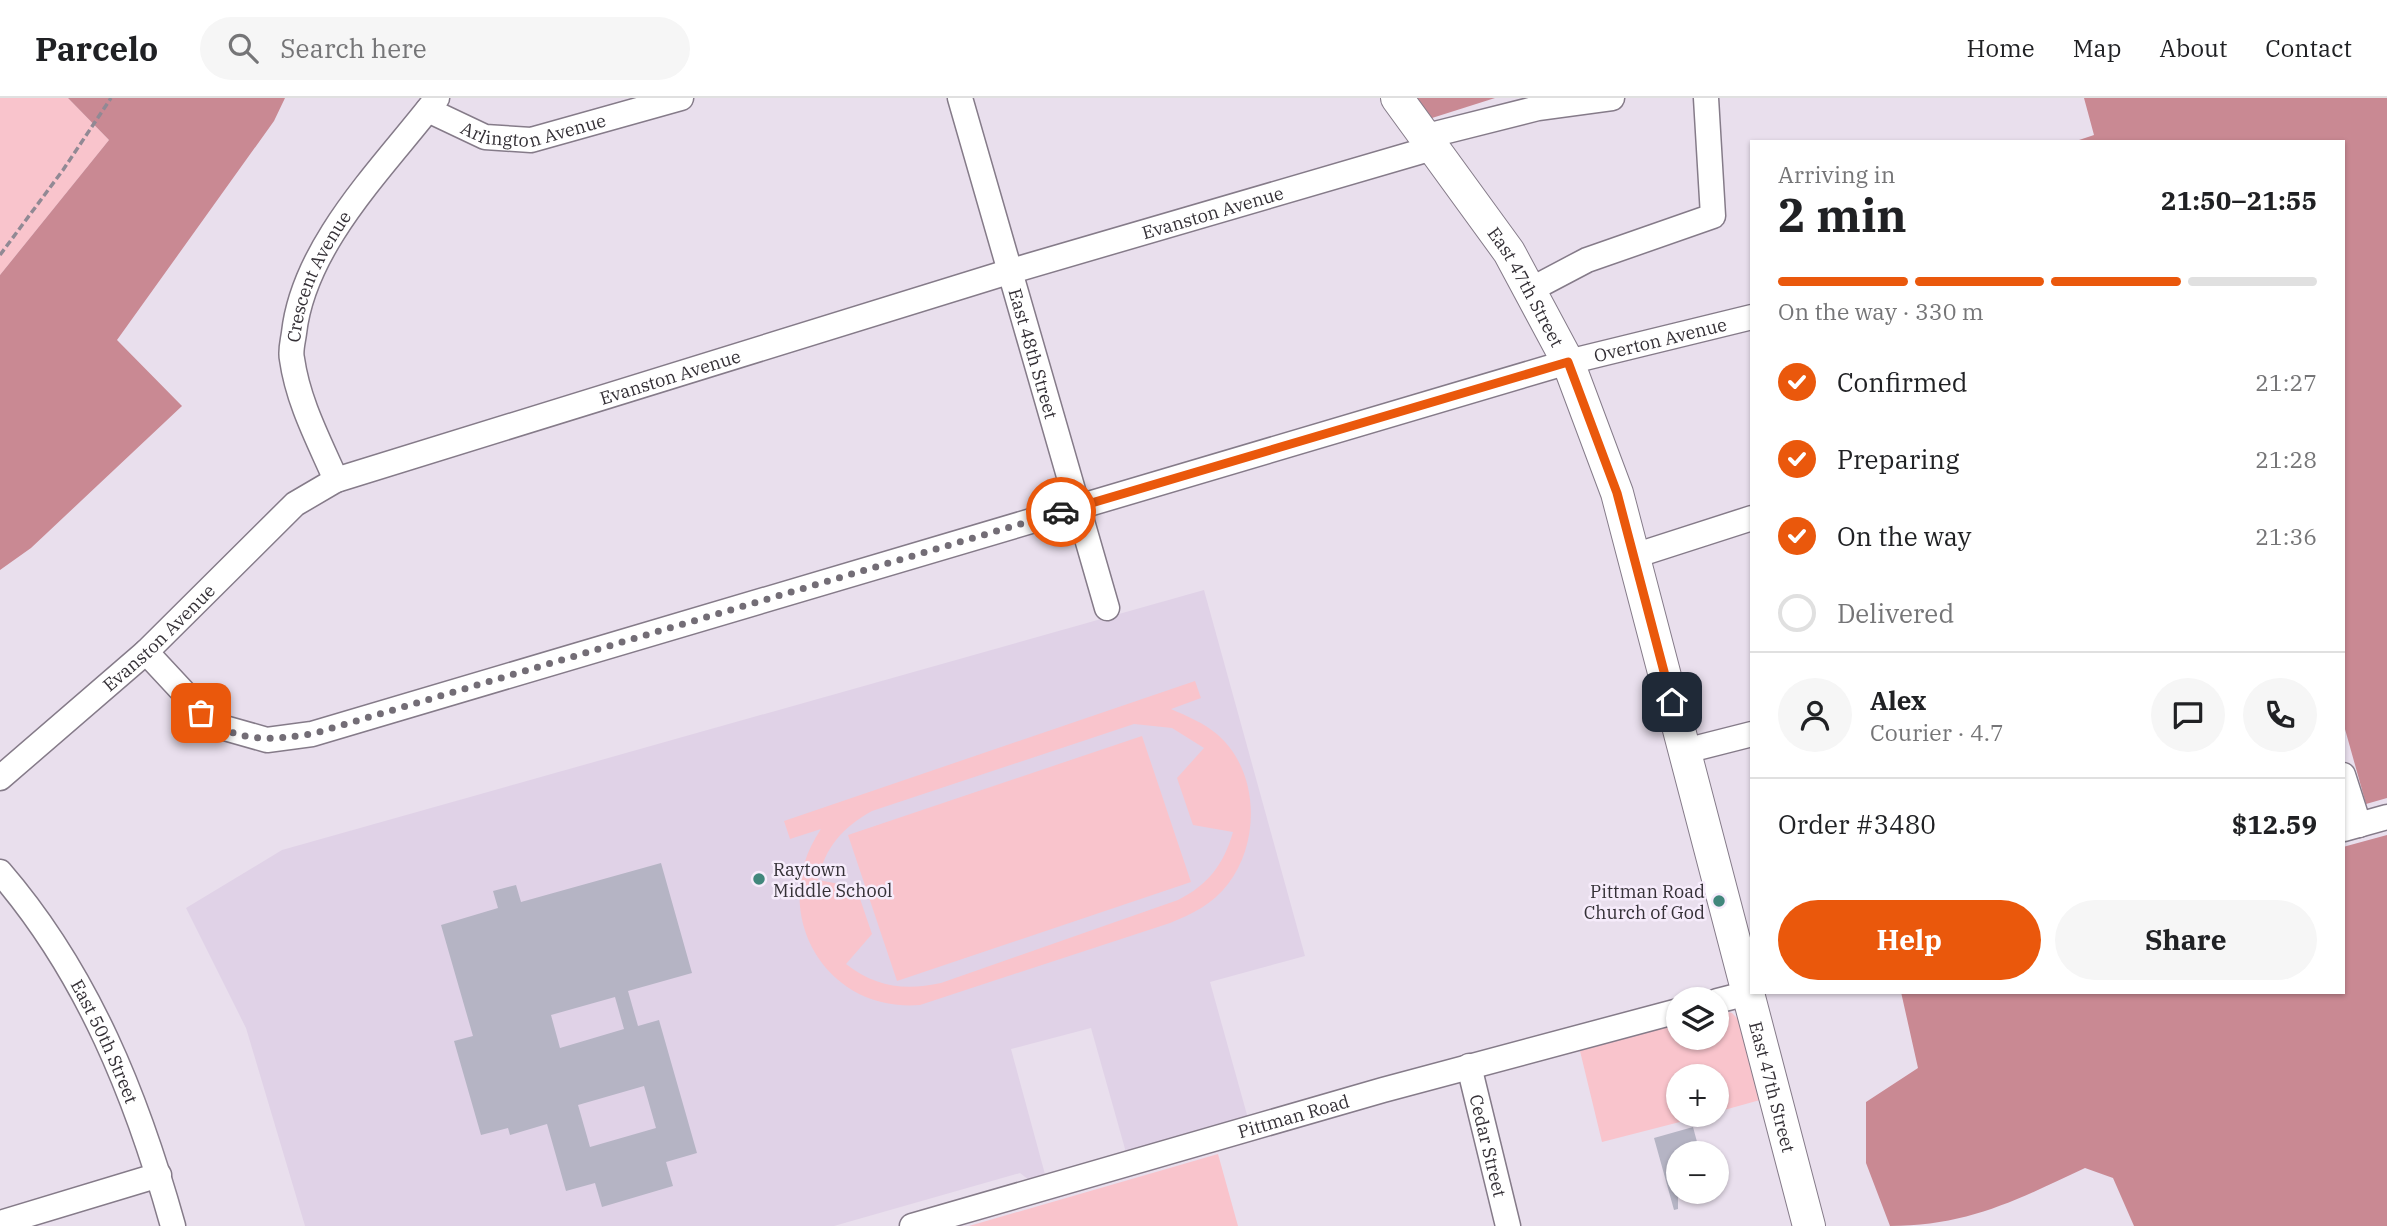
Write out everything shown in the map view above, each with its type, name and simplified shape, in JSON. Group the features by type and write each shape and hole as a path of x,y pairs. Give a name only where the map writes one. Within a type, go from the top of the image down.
{"main road":[{"name":"East 47th Street","path":"1397,98 1509,251 1568,362 1617,493 1750,993"},
{"name":"East 47th Street","path":"1750,994 1809,1226"}],"street":[{"name":"Arlington Avenue","path":"432,104 485,137 531,140 681,98"},
{"name":"East 48th Street","path":"960,98 1107,608"},
{"name":"Evanston Avenue","path":"0,778 146,652 295,504 337,480 1538,108 1612,98"},
{"path":"1530,290 1587,260 1713,216 1706,98"},
{"name":"Crescent Avenue","path":"337,480 304,408 291,357 296,315 307,278 321,248 432,104"},
{"name":"Overton Avenue","path":"146,652 214,725 267,740 312,734 1568,362 1750,317"},
{"path":"1634,556 1750,519"},
{"path":"1685,751 1750,735"},
{"path":"2345,788 2351,827 2387,817"},
{"name":"East 50th Street","path":"0,872 26,902 80,984 123,1072 159,1175 173,1226"},
{"path":"1729,998 1750,993"},
{"name":"Pittman Road","path":"912,1226 1469,1066 1666,1014"},
{"name":"Cedar Street","path":"1469,1066 1508,1226"},
{"path":"0,1223 159,1175"}],"path":[{"path":"0,256 63,170 111,98"}],"shaded area":[{"path":"0,98 68,98 109,140 0,275"},
{"path":"68,98 285,98 274,121 117,340 182,406 31,548 0,570 0,275 109,140"},
{"path":"1417,98 1495,98 1432,118"},
{"path":"2084,98 2387,98 2387,798 2366,804 2345,729 2345,140 2079,140 2094,135"},
{"name":"Raytown Middle School","path":"1204,590 1305,956 1210,982 1249,1122 1127,1156 1091,1028 1011,1049 1046,1178 1029,1180 1020,1173 834,1226 305,1226 246,1028 186,908 282,850"},
{"path":"1195,681 1201,698 1171,709 1207,727 1232,750 1242,768 1251,808 1246,849 1238,867 1222,891 1202,908 1170,923 920,1005 886,1003 856,992 832,974 814,950 803,922 800,891 805,860 821,829 790,839 784,821","holes":["1134,724 1172,728 1204,748 1177,778 1193,825 1233,832 1220,864 1198,888 1178,900 941,983 915,987 891,985 868,978 846,964 872,934 856,887 818,880 831,848 852,824 872,811"]},
{"path":"1142,736 1191,882 897,981 848,835"},
{"path":"2387,835 2387,1226 2134,1226 2113,1178 2085,1168 2037,1191 1968,1216 1918,1225 1890,1226 1866,1163 1866,1102 1918,1068 1901,994 2345,994 2345,846"},
{"path":"1729,1012 1732,1013 1740,1021 1760,1100 1729,1109 1729,1064 1666,1064 1666,1126 1602,1142 1580,1051 1666,1027 1666,1050 1729,1050"},
{"path":"1218,1154 1238,1226 969,1226"}],"building":[{"path":"661,863 692,973 628,991 638,1026 659,1020 697,1153 666,1162 673,1186 602,1207 595,1183 566,1191 547,1124 510,1135 508,1128 481,1135 454,1041 473,1036 441,925 498,908 493,891 516,885 521,902","holes":["615,997 624,1029 560,1048 551,1015","644,1086 656,1128 590,1147 578,1105"]},
{"path":"1693,1127 1697,1141 1666,1141 1666,1181 1654,1138"}],"way so far":[{"path":"201,713 214,725 234,733 267,740 312,734 1061,512"}],"place":[{"name":"Raytown Middle School","path":"759,879"},
{"name":"Pittman Road Church of God","path":"1719,901"}],"route":[{"path":"1061,512 1402,414 1568,362 1617,493 1672,702"}]}
